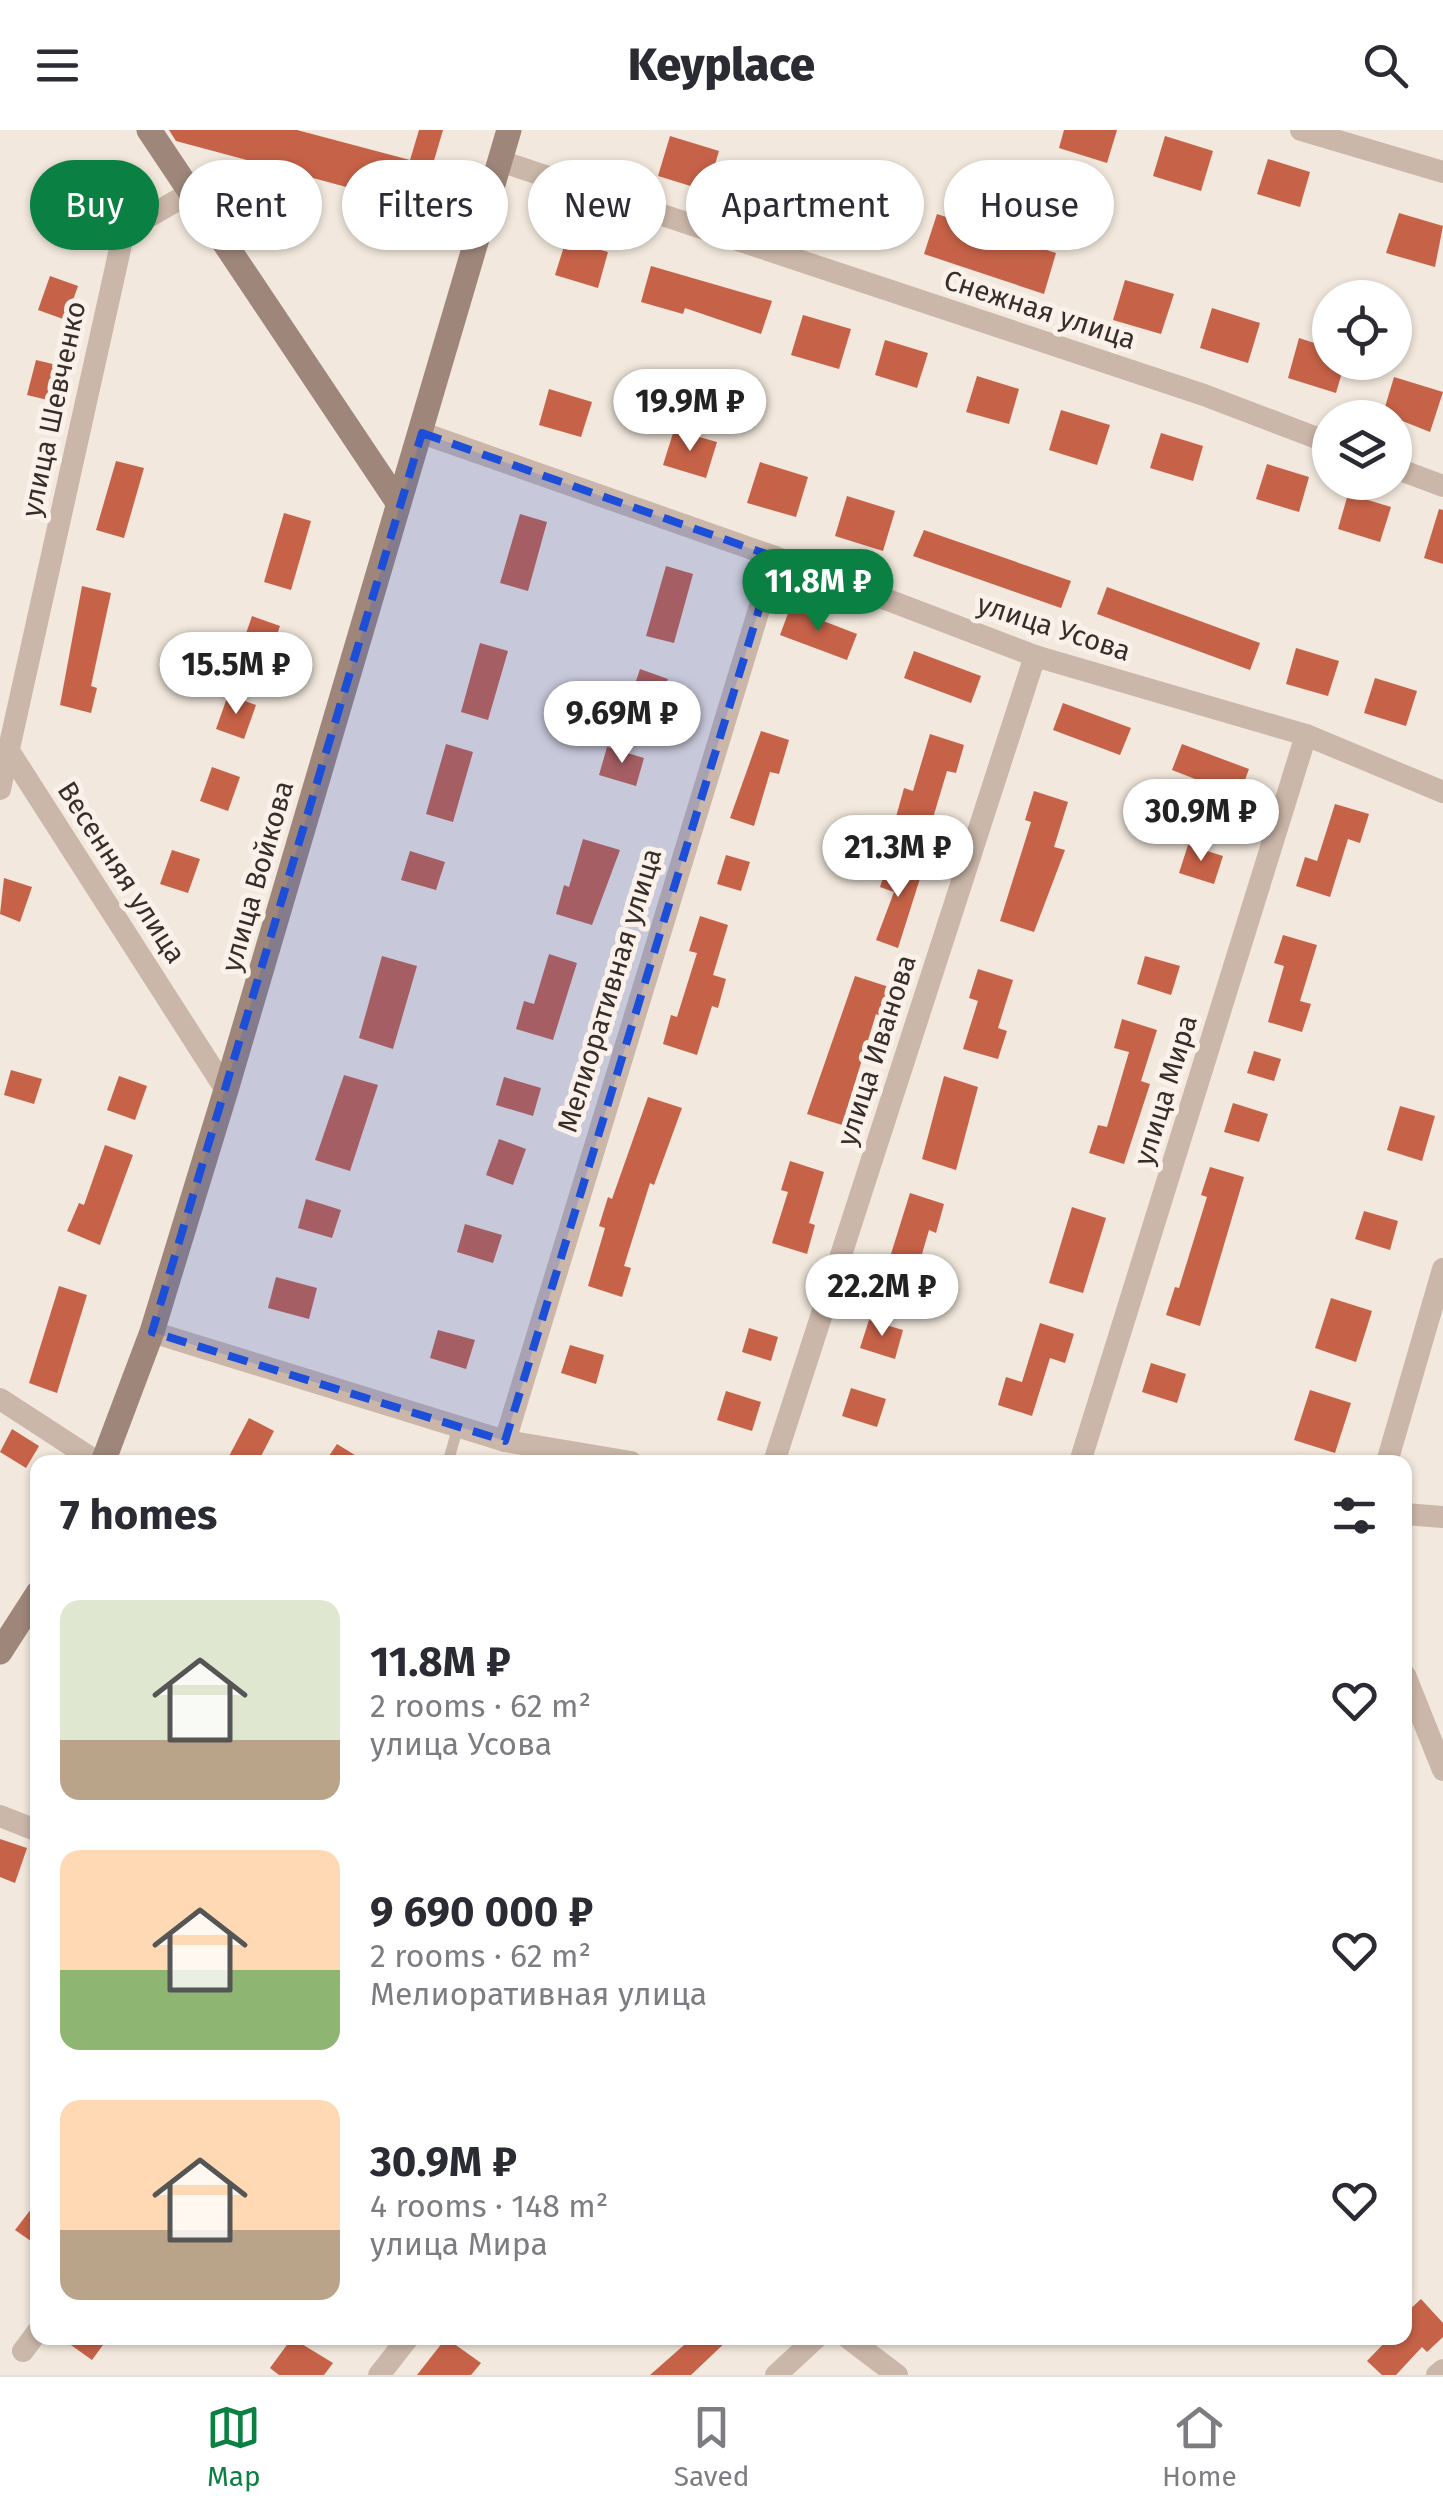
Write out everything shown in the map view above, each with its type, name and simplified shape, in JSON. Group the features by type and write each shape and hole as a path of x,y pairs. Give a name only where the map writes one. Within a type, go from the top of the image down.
{"main road":[{"path":"149,130 179,179"},
{"name":"улица Войкова","path":"500,160 509,130"},
{"path":"226,250 396,502"},
{"name":"улица Войкова","path":"103,1455 152,1332 396,502 422,433 474,250"},
{"path":"0,1652 30,1605"}],"street":[{"path":"1300,130 1443,172"},
{"name":"Снежная улица","path":"508,164 1204,395 1312,436"},
{"name":"улица Шевченко","path":"0,789 6,746 124,231 179,199"},
{"name":"улица Усова","path":"422,433 774,557 1035,656 1306,735 1443,792"},
{"path":"1412,474 1443,486"},
{"name":"Мелиоративная улица","path":"505,1441 774,557"},
{"name":"улица Иванова","path":"776,1455 1035,656"},
{"name":"улица Мира","path":"1082,1455 1306,735"},
{"name":"Весенняя улица","path":"6,746 226,1090"},
{"path":"1389,1455 1443,1269"},
{"path":"152,1332 505,1441 589,1455"},
{"path":"0,1399 89,1455"},
{"path":"1412,1515 1443,1517"},
{"path":"1412,1692 1443,1770"},
{"path":"0,1816 30,1828"},
{"path":"23,2350 30,2341"},
{"path":"379,2375 403,2345"},
{"path":"776,2375 808,2345"},
{"path":"859,2345 891,2366 897,2375"},
{"path":"1438,2375 1443,2370"}],"lane":[{"path":"450,1455 458,1426"}],"highlighted area":[{"path":"422,433 775,557 505,1441 152,1332"}],"building":[{"path":"169,130 297,130 410,160 342,160 342,186 322,180 322,160 246,160 176,141"},
{"path":"419,130 443,130 434,160 410,160"},
{"path":"1064,130 1117,130 1108,160 1059,148"},
{"path":"670,136 719,151 716,160 686,160 686,185 666,178 666,160 663,160"},
{"path":"1165,136 1213,151 1201,191 1153,176"},
{"path":"1268,159 1310,172 1300,207 1257,194"},
{"path":"1399,213 1443,226 1435,267 1386,253"},
{"path":"937,214 944,216 944,250 1056,253 1044,294 924,254"},
{"path":"563,250 608,252 598,288 555,275"},
{"path":"651,266 772,301 761,334 685,308 683,314 641,302"},
{"path":"50,276 78,286 66,320 38,310"},
{"path":"1125,280 1174,294 1161,334 1113,320"},
{"path":"1212,308 1260,323 1248,363 1200,348"},
{"path":"803,315 851,329 839,369 791,355"},
{"path":"1299,338 1312,342 1312,380 1340,380 1336,393 1288,378"},
{"path":"885,340 928,353 917,388 875,375"},
{"path":"36,360 65,367 56,402 27,395"},
{"path":"977,376 1019,389 1009,424 966,412"},
{"path":"1393,380 1443,392 1430,432 1412,425 1412,400 1387,400"},
{"path":"549,389 592,402 581,437 539,425"},
{"path":"1061,410 1110,425 1097,465 1049,450"},
{"path":"674,430 717,442 706,478 663,465"},
{"path":"1161,433 1203,446 1193,481 1150,468"},
{"path":"116,461 144,468 124,538 96,530"},
{"path":"760,462 808,477 796,517 747,503"},
{"path":"1267,464 1309,477 1299,512 1256,499"},
{"path":"847,496 895,511 883,551 835,536"},
{"path":"1346,500 1368,500 1391,507 1380,542 1338,529"},
{"path":"1439,509 1443,510 1443,564 1424,558"},
{"path":"284,513 311,521 291,590 264,582"},
{"path":"520,514 547,522 528,591 500,583"},
{"path":"924,530 1071,581 1061,608 913,556"},
{"path":"666,566 693,574 674,643 646,636"},
{"path":"82,586 111,593 91,686 97,688 91,713 60,705"},
{"path":"1107,587 1260,643 1250,670 1097,614"},
{"path":"790,608 857,634 847,660 780,635"},
{"path":"252,616 280,626 268,660 240,651"},
{"path":"480,643 508,651 488,720 461,712"},
{"path":"1296,648 1339,661 1328,696 1286,684"},
{"path":"914,651 981,676 971,703 904,678"},
{"path":"640,669 668,679 655,715 628,705"},
{"path":"1375,678 1417,691 1406,726 1364,713"},
{"path":"228,695 256,705 244,739 216,729"},
{"path":"1063,703 1131,728 1120,755 1053,730"},
{"path":"761,731 789,740 779,774 770,772 754,826 730,818"},
{"path":"930,734 964,745 956,773 947,771 930,828 896,817 904,788 913,791"},
{"path":"446,744 473,752 453,822 426,814"},
{"path":"1182,744 1249,769 1239,796 1172,770"},
{"path":"607,747 644,758 636,786 599,775"},
{"path":"212,767 240,777 228,811 200,801"},
{"path":"1034,791 1068,802 1054,847 1065,850 1034,932 1000,921 1031,822 1025,820"},
{"path":"1335,804 1369,814 1360,843 1348,839 1330,897 1296,886 1305,857 1317,861"},
{"path":"583,839 620,850 592,925 556,914 564,885 569,887"},
{"path":"1188,845 1223,856 1214,884 1179,873"},
{"path":"172,850 200,859 188,893 160,884"},
{"path":"410,851 445,862 436,890 401,880"},
{"path":"726,855 750,862 741,891 717,884"},
{"path":"889,859 923,869 898,948 876,940 894,892 880,887"},
{"path":"4,878 32,887 20,922 0,914"},
{"path":"700,916 728,925 713,975 726,979 718,1008 712,1006 697,1055 663,1044 671,1015 677,1017 697,953 689,951"},
{"path":"1283,935 1317,945 1300,1001 1311,1004 1302,1032 1268,1022 1284,966 1274,963"},
{"path":"549,954 577,963 553,1040 516,1029 524,1001 534,1004"},
{"path":"382,956 417,966 393,1049 359,1038"},
{"path":"1145,956 1180,966 1171,995 1137,984"},
{"path":"978,969 1013,980 998,1028 1007,1031 998,1059 963,1049 978,1001 969,998"},
{"path":"855,976 889,987 881,1016 876,1014 842,1125 807,1114"},
{"path":"1122,1019 1157,1030 1141,1081 1150,1084 1124,1164 1089,1153 1098,1125 1107,1127 1129,1052 1114,1048"},
{"path":"1254,1051 1281,1059 1274,1081 1247,1073"},
{"path":"11,1070 42,1079 34,1104 4,1095"},
{"path":"344,1075 378,1085 350,1171 315,1160"},
{"path":"119,1076 147,1086 135,1120 107,1110"},
{"path":"944,1076 978,1087 956,1170 922,1159"},
{"path":"504,1077 541,1088 533,1116 496,1105"},
{"path":"648,1097 682,1108 654,1185 650,1183 624,1266 631,1268 622,1297 588,1286 605,1228 599,1226 608,1197 612,1199"},
{"path":"1233,1103 1268,1114 1259,1142 1224,1132"},
{"path":"1400,1106 1435,1116 1422,1161 1387,1150"},
{"path":"499,1139 526,1149 513,1185 486,1175"},
{"path":"105,1145 133,1155 100,1245 67,1231 79,1203 84,1205"},
{"path":"790,1161 824,1172 809,1223 815,1225 807,1254 772,1243 788,1192 781,1190"},
{"path":"1210,1167 1244,1177 1200,1326 1166,1315 1175,1287 1179,1288 1207,1197 1201,1195"},
{"path":"910,1193 944,1204 936,1233 929,1230 910,1295 881,1286"},
{"path":"306,1199 341,1210 332,1238 298,1228"},
{"path":"1072,1207 1106,1218 1083,1293 1049,1283"},
{"path":"1364,1211 1398,1221 1390,1250 1355,1239"},
{"path":"465,1224 502,1235 493,1263 457,1252"},
{"path":"276,1277 317,1288 309,1319 268,1308"},
{"path":"59,1286 87,1295 57,1393 29,1383"},
{"path":"1331,1298 1372,1311 1356,1362 1315,1348"},
{"path":"869,1320 903,1330 895,1359 860,1348"},
{"path":"1040,1323 1074,1334 1065,1363 1050,1358 1032,1416 998,1405 1006,1377 1022,1382"},
{"path":"749,1328 778,1337 771,1361 742,1352"},
{"path":"438,1330 475,1340 466,1369 430,1358"},
{"path":"570,1345 604,1355 596,1384 561,1373"},
{"path":"1151,1363 1186,1374 1177,1403 1142,1392"},
{"path":"851,1388 886,1399 877,1427 842,1416"},
{"path":"1310,1390 1351,1403 1335,1453 1294,1440"},
{"path":"726,1391 761,1402 752,1431 717,1420"},
{"path":"249,1418 274,1431 262,1455 230,1455"},
{"path":"12,1429 39,1446 30,1455 26,1468 0,1452"},
{"path":"337,1444 355,1455 330,1455"},
{"path":"0,1839 27,1848 15,1883 0,1877"},
{"path":"30,2210 30,2240 15,2230"},
{"path":"1421,2299 1443,2323 1443,2337 1427,2352 1422,2347 1396,2375 1382,2375 1367,2361 1382,2345 1412,2345 1412,2307"},
{"path":"71,2345 103,2345 92,2360"},
{"path":"287,2345 303,2345 333,2363 324,2375 279,2375 270,2368"},
{"path":"441,2345 456,2345 481,2363 471,2375 417,2375"},
{"path":"684,2345 723,2345 691,2375 650,2375"}]}
